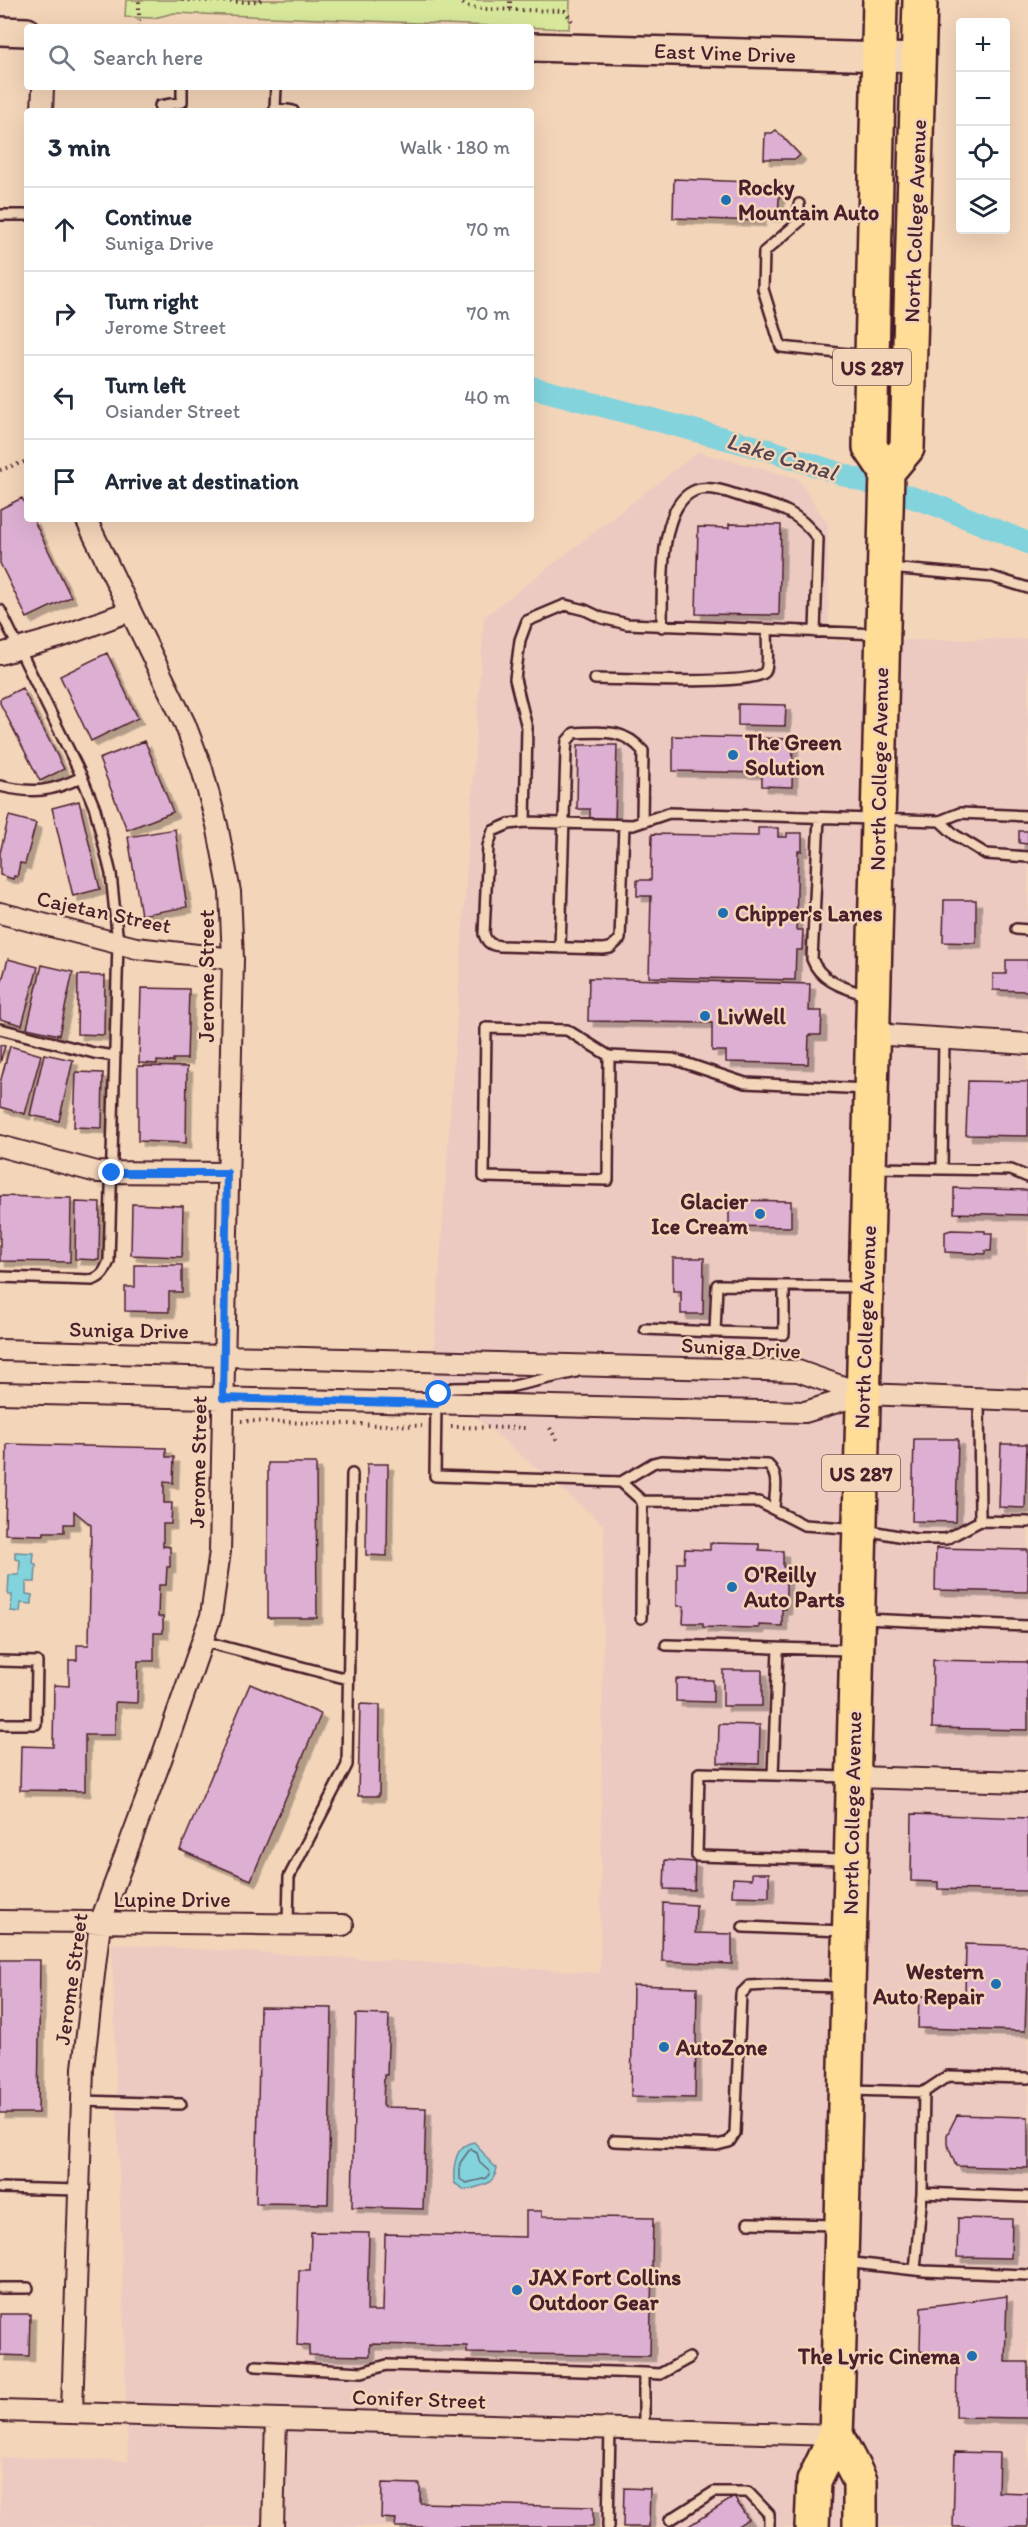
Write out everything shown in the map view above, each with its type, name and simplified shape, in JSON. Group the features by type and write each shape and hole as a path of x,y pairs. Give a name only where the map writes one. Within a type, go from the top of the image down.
{"highway":[{"name":"North College Avenue","path":"812,2527 814,2481 836,2435 842,2225 887,472 870,447 880,0"},
{"name":"North College Avenue","path":"887,472 907,448 920,0"},
{"name":"North College Avenue","path":"836,2435 860,2481 860,2527"}],"main road":[{"path":"0,31 24,32"},
{"name":"East Vine Drive","path":"534,47 920,58"}],"street":[{"path":"42,108 43,90"},
{"name":"Jerome Street","path":"72,2413 83,2068 100,1923 162,1757 211,1616 220,1551 233,959 230,892 217,825 202,770 185,724 87,522"},
{"path":"0,654 20,650 130,611"},
{"name":"Cajetan Street","path":"0,913 136,948 233,959"},
{"path":"872,1034 1028,1044"},
{"path":"0,1146 98,1172 227,1173"},
{"name":"Suniga Drive","path":"0,1350 798,1371 863,1394"},
{"path":"0,1393 805,1412 863,1394 1028,1400"},
{"path":"853,1777 1028,1782"},
{"name":"Lupine Drive","path":"0,1921 343,1925"},
{"name":"Conifer Street","path":"0,2411 836,2435"},
{"path":"273,2527 276,2419"}],"lane":[{"path":"160,108 160,106 182,102 182,90"},
{"path":"275,108 276,90"},
{"path":"799,204 799,222 764,252 763,289 781,347 872,356"},
{"path":"0,215 24,214"},
{"path":"662,627 664,543 677,508 688,494 707,488 777,506 802,518 810,528 818,539 815,632"},
{"path":"884,568 992,577 1028,588"},
{"path":"525,822 527,728 515,679 520,640 527,621 565,605 618,622 662,627 883,634"},
{"path":"0,610 82,777 104,840 116,909 118,943 109,1261 106,1271 99,1278 92,1280 0,1277"},
{"path":"595,679 707,681 741,679 761,674 766,667 767,630"},
{"path":"560,948 567,741 574,733 610,731 632,739 643,751 642,822"},
{"path":"0,786 28,791 50,791 82,777"},
{"path":"624,825 620,939 610,948 603,949 492,945 484,934 488,846 493,831 509,824 525,822 624,825 669,813 940,821 960,813 1028,816"},
{"path":"819,818 812,959 816,969 824,977 873,998"},
{"path":"940,821 955,835 986,854 1028,857"},
{"path":"1016,929 1028,930"},
{"path":"609,1056 608,1180 484,1177 486,1028 567,1030 609,1056 673,1059 745,1083 871,1089"},
{"path":"0,1029 94,1053 115,1056"},
{"path":"942,1169 944,1038"},
{"path":"869,1168 1011,1170 1028,1177"},
{"path":"715,1332 717,1285 867,1287"},
{"path":"645,1329 784,1334 784,1287"},
{"path":"603,1366 509,1387 452,1388 439,1394 436,1404 435,1476 621,1482 653,1463 661,1461 768,1465 775,1471 774,1508"},
{"path":"979,1398 980,1521"},
{"path":"288,1924 289,1877 347,1765 352,1474"},
{"path":"621,1482 642,1501 759,1502 804,1525 860,1529 915,1539 946,1539 980,1521 1028,1522"},
{"path":"641,1618 642,1501"},
{"path":"666,1645 778,1649 857,1634 1028,1626"},
{"path":"202,1641 348,1679"},
{"path":"773,1775 778,1649"},
{"path":"0,1661 37,1662 36,1724 0,1724"},
{"path":"851,1860 697,1856 699,1773 853,1777"},
{"path":"743,1927 849,1931"},
{"path":"614,2141 717,2145 729,2142 735,2133 741,1994 749,1986 848,1987"},
{"path":"845,2090 924,2092 948,2076 1028,2078"},
{"path":"915,2270 922,2193 924,2092"},
{"path":"82,2101 181,2104"},
{"path":"0,2188 79,2190"},
{"path":"922,2193 1028,2197"},
{"path":"748,2223 842,2225"},
{"path":"841,2262 915,2270 1028,2275"},
{"path":"0,2288 28,2288"},
{"path":"256,2366 362,2372 387,2365 660,2374 689,2358"},
{"path":"644,2373 644,2429"},
{"path":"608,2527 610,2428"},
{"path":"670,2520 714,2492 748,2492 769,2514 769,2527"}],"path":[{"path":"139,0 139,24"},
{"path":"182,0 248,2 262,0"},
{"path":"459,0 466,6 474,8 566,11"},
{"path":"510,0 510,9"},
{"path":"0,470 24,462"},
{"path":"550,1428 558,1443"}],"shaded area":[{"path":"698,452 797,478 828,524 829,641 1028,639 1028,2527 0,2527 0,2457 128,2461 112,1944 600,1973 604,1525 432,1380 484,617"}],"green space":[{"path":"126,0 570,0 569,29 534,28 534,24 446,24 174,13 154,18 125,17"}],"water":[{"path":"15,1552 34,1553 33,1564 36,1565 35,1582 26,1582 26,1594 32,1595 32,1604 21,1603 20,1612 11,1611 12,1595 8,1595 9,1575 19,1575 20,1560 15,1559"},
{"path":"474,2142 489,2162 497,2168 490,2182 465,2190 454,2183 456,2158 462,2147"}],"building":[{"path":"776,130 800,155 796,159 764,159 765,133 772,133"},
{"name":"Rocky Mountain Auto","path":"674,179 780,183 778,216 760,216 760,221 673,218"},
{"path":"22,498 24,522 34,522 71,597 27,618 0,563 0,509"},
{"path":"729,524 781,525 779,615 696,614 698,527 729,528"},
{"path":"107,653 138,718 91,741 60,676"},
{"path":"22,688 64,769 40,781 0,703 0,699"},
{"path":"738,704 786,705 785,726 738,725"},
{"name":"The Green Solution","path":"673,736 793,739 792,787 762,786 762,773 673,771"},
{"path":"145,741 173,812 127,830 99,759"},
{"path":"578,745 617,745 615,821 590,821 590,809 577,809"},
{"path":"79,801 100,889 73,896 52,808"},
{"path":"9,816 36,823 25,864 20,863 17,877 14,876 13,879 0,875 0,853"},
{"name":"Chipper's Lanes","path":"758,828 778,828 778,837 787,837 787,833 802,833 802,851 798,851 796,930 803,930 802,950 796,950 795,980 649,977 651,896 637,896 637,880 651,880 652,834 758,836"},
{"path":"175,829 187,907 141,915 128,837"},
{"path":"1019,831 1028,831 1028,844 1019,843"},
{"path":"944,900 976,900 976,943 943,942"},
{"path":"8,959 38,967 22,1025 0,1019 0,988"},
{"path":"1006,960 1028,960 1028,991 993,990 993,974 1006,974"},
{"path":"42,965 73,972 59,1035 27,1028"},
{"path":"78,975 105,976 104,1035 77,1034"},
{"name":"LivWell","path":"589,978 810,984 809,1011 822,1011 821,1035 809,1035 808,1064 726,1062 726,1051 712,1051 712,1023 588,1021"},
{"path":"141,988 189,989 187,1059 173,1059 173,1062 157,1061 157,1064 139,1063"},
{"path":"0,1045 5,1046 0,1063"},
{"path":"10,1046 41,1055 25,1114 0,1107 0,1083"},
{"path":"44,1054 73,1060 59,1121 30,1115"},
{"path":"138,1066 187,1067 186,1143 138,1141"},
{"path":"76,1072 103,1073 102,1128 74,1127"},
{"path":"968,1081 1028,1082 1028,1136 966,1135"},
{"path":"954,1188 1028,1190 1028,1215 954,1213"},
{"path":"0,1196 71,1198 70,1262 0,1261"},
{"name":"Glacier Ice Cream","path":"729,1200 791,1201 791,1227 729,1226"},
{"path":"76,1202 100,1203 99,1260 75,1259"},
{"path":"132,1204 183,1206 182,1257 131,1255"},
{"path":"951,1230 992,1233 991,1251 985,1251 985,1254 945,1252 945,1232"},
{"path":"673,1258 704,1258 703,1314 681,1314 681,1291 673,1291"},
{"path":"135,1265 182,1265 182,1292 169,1292 169,1312 125,1311 125,1287 135,1287"},
{"path":"914,1439 958,1439 956,1522 912,1521"},
{"path":"7,1444 166,1448 166,1457 174,1457 173,1483 164,1482 164,1503 172,1503 171,1524 163,1524 163,1546 170,1547 170,1567 167,1567 166,1585 159,1585 158,1617 163,1617 163,1633 154,1633 154,1661 138,1661 137,1703 115,1702 115,1735 85,1735 85,1791 20,1790 21,1746 53,1747 54,1685 69,1686 69,1660 77,1660 77,1645 89,1645 91,1525 74,1511 74,1524 64,1524 64,1532 44,1532 44,1535 5,1534"},
{"path":"1001,1444 1027,1444 1025,1508 999,1507"},
{"path":"268,1463 316,1463 317,1618 268,1618"},
{"path":"367,1464 388,1464 387,1556 366,1555"},
{"name":"O'Reilly Auto Parts","path":"710,1543 759,1544 759,1550 783,1551 783,1567 786,1567 786,1609 782,1609 782,1626 703,1627 703,1623 683,1623 684,1606 677,1606 677,1563 684,1563 685,1549 710,1550"},
{"path":"936,1548 1028,1550 1028,1592 935,1590"},
{"path":"933,1660 1028,1662 1028,1730 932,1728"},
{"path":"723,1670 762,1670 762,1706 723,1706"},
{"path":"676,1679 713,1680 713,1702 676,1701"},
{"path":"250,1684 321,1714 251,1880 180,1850"},
{"path":"360,1704 380,1705 379,1796 358,1796"},
{"path":"719,1724 760,1725 759,1764 718,1763"},
{"path":"912,1814 1028,1818 1028,1891 938,1889 938,1882 911,1881"},
{"path":"665,1860 695,1862 694,1890 664,1889"},
{"path":"752,1873 769,1873 769,1897 732,1896 733,1878 752,1879"},
{"path":"663,1903 696,1905 695,1933 732,1934 732,1964 662,1961"},
{"name":"Western Auto Repair","path":"966,1944 1028,1946 1025,2031 918,2028 919,1996 965,1997"},
{"path":"0,1960 40,1960 38,2113 0,2113"},
{"name":"AutoZone","path":"633,1985 697,1987 695,2098 631,2097"},
{"path":"260,2007 332,2008 328,2204 256,2203"},
{"path":"356,2014 389,2015 387,2075 384,2075 383,2107 426,2108 423,2209 352,2207"},
{"path":"957,2115 1028,2117 1028,2168 956,2166 947,2144 947,2135"},
{"name":"JAX Fort Collins Outdoor Gear","path":"526,2211 542,2211 542,2216 653,2218 650,2356 467,2353 467,2346 370,2344 370,2356 309,2355 309,2346 297,2345 299,2270 310,2270 311,2232 369,2233 367,2311 383,2311 385,2234 526,2237"},
{"path":"958,2218 1012,2219 1011,2258 957,2257"},
{"name":"The Lyric Cinema","path":"1007,2296 1005,2362 1028,2362 1028,2418 956,2417 957,2361 920,2351 921,2307"},
{"path":"0,2314 30,2314 29,2356 0,2355"},
{"path":"955,2452 999,2453 998,2492 1028,2493 1028,2527 953,2527"},
{"path":"382,2483 420,2484 420,2503 593,2507 593,2527 395,2527 396,2519 381,2518"},
{"path":"624,2488 650,2489 649,2527 623,2527"},
{"path":"734,2497 748,2519 736,2527 687,2527"}],"waterway":[{"name":"Lake Canal","path":"534,388 772,451 938,506 1028,543"}],"place":[{"name":"Rocky Mountain Auto","path":"726,200"},
{"name":"The Green Solution","path":"733,755"},
{"name":"Chipper's Lanes","path":"723,913"},
{"name":"LivWell","path":"705,1016"},
{"name":"Glacier Ice Cream","path":"760,1214"},
{"name":"O'Reilly Auto Parts","path":"732,1587"},
{"name":"Western Auto Repair","path":"996,1984"},
{"name":"AutoZone","path":"664,2047"},
{"name":"JAX Fort Collins Outdoor Gear","path":"517,2290"},
{"name":"The Lyric Cinema","path":"972,2356"}],"route":[{"path":"112,1173 227,1173 223,1398 436,1404 439,1394"}]}
